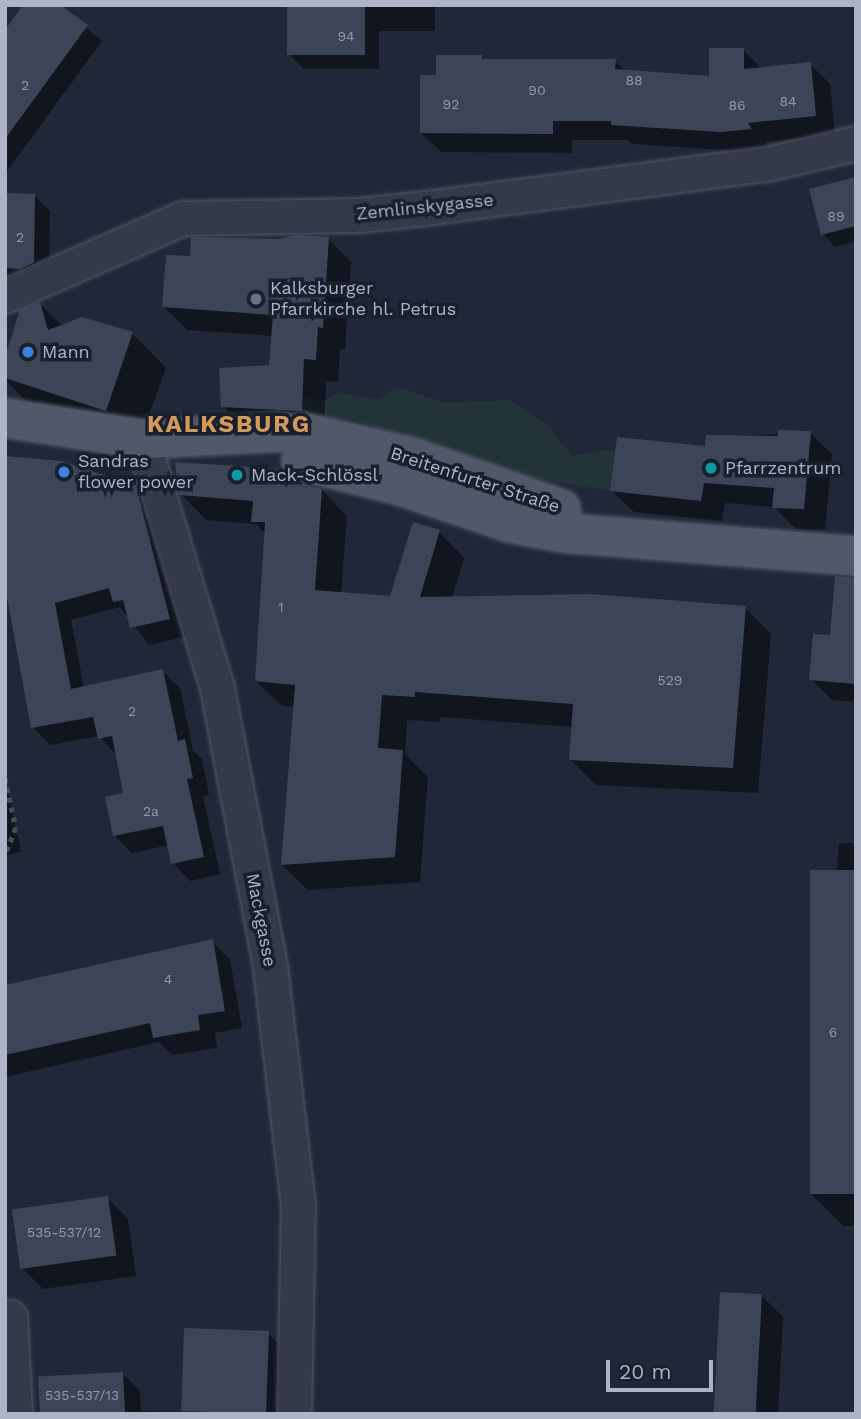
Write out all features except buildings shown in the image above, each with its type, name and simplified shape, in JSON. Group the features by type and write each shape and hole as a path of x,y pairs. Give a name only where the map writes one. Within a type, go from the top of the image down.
{"main road":[{"name":"Breitenfurter Straße","path":"5,418 142,439 198,439 292,445 411,457 514,496 646,537 856,556"}],"street":[{"name":"Zemlinskygasse","path":"5,296 183,218 331,216 771,163 856,143"},
{"name":"Mackgasse","path":"142,439 217,688 270,967 298,1203 294,1414"},
{"path":"5,1317 10,1317 15,1414"}],"path":[{"path":"5,778 16,828 5,855"}],"shaded area":[{"path":"397,387 444,403 509,400 546,423 572,456 616,449 610,491 531,478 355,420 302,415 302,397 321,401 341,393 378,399"}],"place":[{"name":"Kalksburger Pfarrkirche hl. Petrus","path":"256,299"},
{"name":"Mann","path":"28,352"},
{"name":"Pfarrzentrum","path":"711,468"},
{"name":"Sandras flower power","path":"64,472"},
{"name":"Mack-Schlössl","path":"237,475"}],"district":[{"name":"KALKSBURG","path":"229,425"}]}
